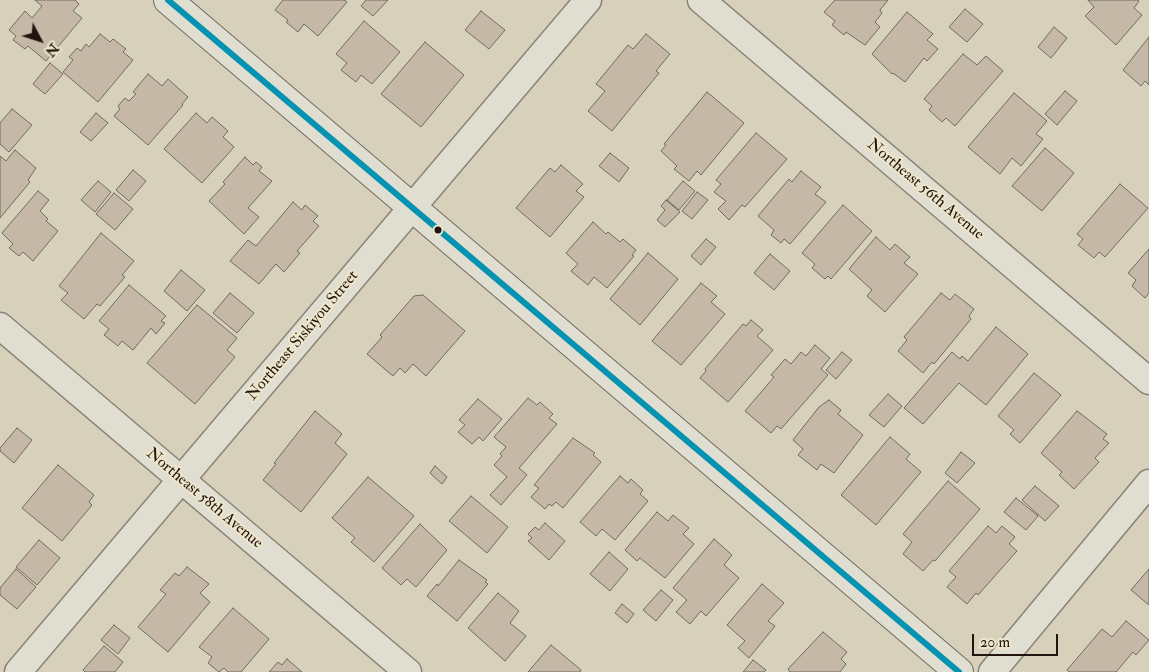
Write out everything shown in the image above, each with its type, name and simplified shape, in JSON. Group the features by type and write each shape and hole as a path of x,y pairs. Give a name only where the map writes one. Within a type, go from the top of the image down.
{"main road":[{"path":"168,0 959,672"}],"street":[{"name":"Northeast Siskiyou Street","path":"18,672 588,0"},
{"name":"Northeast 56th Avenue","path":"701,0 1149,381"},
{"name":"Northeast 58th Avenue","path":"0,326 408,672"},
{"path":"992,672 1149,483"}],"building":[{"path":"35,0 75,0 79,4 73,11 82,18 46,61 28,46 25,49 13,40 16,36 9,30 25,11 32,18 42,6"},
{"path":"283,0 344,0 347,2 318,36 304,24 298,32 286,22 288,20 275,10"},
{"path":"366,0 388,0 373,16 361,6"},
{"path":"835,0 888,0 880,10 882,13 875,22 880,27 865,45 846,32 844,35 832,25 835,21 824,12"},
{"path":"1088,0 1138,0 1134,8 1142,15 1116,45 1085,16 1094,7"},
{"path":"965,9 983,24 967,42 949,27"},
{"path":"481,11 505,30 489,49 465,30"},
{"path":"907,12 933,34 927,40 938,49 927,61 924,58 905,82 892,74 872,54"},
{"path":"364,21 400,52 372,84 361,75 356,82 341,70 347,63 336,54"},
{"path":"1054,27 1067,38 1051,58 1038,47"},
{"path":"100,34 110,42 113,39 126,49 123,52 133,60 98,102 63,72 73,60 69,57 77,48 81,51 86,44 89,47"},
{"path":"646,34 670,54 656,71 659,73 612,131 588,111 605,91 596,84 628,45 633,49"},
{"path":"1149,37 1149,85 1145,81 1141,86 1123,70"},
{"path":"425,42 464,75 421,127 381,94"},
{"path":"963,54 977,65 986,56 1003,71 955,126 946,118 942,122 929,110 932,106 924,99"},
{"path":"50,63 63,74 45,94 33,84"},
{"path":"148,74 162,86 168,79 188,97 148,145 114,116 120,109 118,106 125,98 129,101 136,94 133,92"},
{"path":"1065,91 1077,101 1057,125 1045,114"},
{"path":"707,92 744,123 701,175 697,171 689,181 674,169 677,166 661,151 666,145 664,144"},
{"path":"1014,93 1047,121 1036,134 1043,139 1021,166 1012,158 1000,174 968,147"},
{"path":"12,109 32,125 9,152 0,144 0,123"},
{"path":"96,113 108,123 91,141 80,132"},
{"path":"196,113 207,123 212,117 228,131 223,137 234,147 202,183 164,149"},
{"path":"756,133 787,159 745,207 742,205 729,220 718,209 726,201 714,192 721,184 716,180"},
{"path":"1045,148 1074,173 1042,211 1012,186"},
{"path":"15,150 36,168 28,180 30,182 0,218 0,156 6,161"},
{"path":"610,153 629,168 619,182 599,166"},
{"path":"245,157 253,165 256,162 262,167 259,171 272,181 248,208 259,217 244,234 209,201 225,184 223,182"},
{"path":"561,165 583,184 576,191 584,197 550,237 516,208 550,168 555,172"},
{"path":"133,170 146,181 129,201 116,190"},
{"path":"801,171 821,187 815,194 826,202 790,244 784,239 781,243 771,235 774,230 758,216 789,179 792,182"},
{"path":"98,181 111,192 95,212 81,200"},
{"path":"683,181 695,191 679,210 667,200"},
{"path":"1120,184 1148,208 1105,257 1099,252 1094,258 1078,245 1083,239 1077,234"},
{"path":"38,191 49,200 40,211 48,219 46,221 58,231 33,261 23,252 19,256 9,248 13,244 2,233"},
{"path":"697,192 708,200 692,219 682,211"},
{"path":"114,193 133,209 115,230 96,214"},
{"path":"666,200 680,212 665,227 657,220 665,210 661,206"},
{"path":"293,202 302,210 305,205 318,216 313,221 319,226 297,251 300,253 284,272 276,264 259,284 230,261 248,240 256,246"},
{"path":"843,205 872,231 831,279 828,276 825,279 812,268 815,264 802,253"},
{"path":"593,222 606,234 608,232 620,242 623,239 636,250 632,255 634,256 607,288 594,277 588,285 571,271 578,264 566,253"},
{"path":"101,233 134,261 122,275 125,277 100,306 97,304 84,319 61,300 68,293 59,286"},
{"path":"876,237 890,250 895,244 910,257 904,263 918,274 885,312 867,296 872,290 849,269"},
{"path":"706,239 716,247 701,265 691,256"},
{"path":"1149,249 1149,293 1145,298 1132,286 1136,280 1128,273"},
{"path":"648,253 678,279 640,325 610,299"},
{"path":"770,254 790,271 774,290 754,273"},
{"path":"181,270 205,290 187,311 164,291"},
{"path":"701,283 717,296 711,302 725,314 681,365 652,341"},
{"path":"129,285 166,316 161,321 165,323 156,334 151,328 133,350 122,341 118,346 104,335 109,329 99,321"},
{"path":"230,293 254,313 237,333 213,313"},
{"path":"941,293 950,300 955,294 974,309 969,316 971,319 934,364 932,362 923,373 898,351 907,340 904,337"},
{"path":"423,295 465,331 426,376 413,364 405,373 400,368 393,376 367,354 382,337 380,335 414,296"},
{"path":"197,305 237,338 227,350 235,357 195,404 147,363"},
{"path":"751,320 763,330 757,336 773,350 728,402 700,378 706,371 705,369 743,324 746,326"},
{"path":"996,327 1028,354 986,405 959,383 923,424 904,408 952,352 960,359 962,356 968,361"},
{"path":"815,345 830,358 821,369 828,375 781,429 777,426 771,433 745,411 774,377 771,375 785,359 791,364 801,352 806,356"},
{"path":"842,352 852,360 836,379 826,370"},
{"path":"1034,373 1061,395 1020,443 1010,434 1014,430 998,416"},
{"path":"888,394 902,406 884,427 869,415"},
{"path":"528,398 537,405 540,402 553,414 549,418 557,424 519,468 527,475 501,505 490,495 507,477 494,465 502,456 500,454 506,447 494,437"},
{"path":"478,399 502,419 483,441 479,437 472,444 458,432 465,425 459,420"},
{"path":"829,400 841,410 838,414 863,435 834,473 821,464 817,470 798,455 803,449 793,440 819,407"},
{"path":"315,411 342,434 335,443 347,454 301,512 263,480"},
{"path":"1077,411 1107,434 1103,439 1109,443 1095,458 1099,462 1074,489 1059,475 1062,472 1041,453"},
{"path":"17,428 32,440 14,463 0,451 0,448"},
{"path":"890,437 910,454 906,459 921,472 876,525 841,495"},
{"path":"573,438 595,453 593,455 601,462 563,508 556,502 552,506 549,504 545,509 531,497 539,488 534,485"},
{"path":"961,452 975,463 957,483 945,473"},
{"path":"58,465 94,495 89,502 92,505 62,541 22,508"},
{"path":"435,466 447,477 442,484 430,473"},
{"path":"620,476 628,483 631,479 643,490 640,494 648,501 615,540 602,529 596,536 580,522"},
{"path":"368,477 414,516 374,562 351,542 355,538 332,518"},
{"path":"948,481 980,509 935,561 933,560 923,571 903,554 912,542 903,534"},
{"path":"1035,486 1059,506 1045,521 1022,500"},
{"path":"471,496 508,527 487,553 449,521"},
{"path":"1016,498 1038,516 1026,530 1004,512"},
{"path":"657,512 668,521 673,515 689,528 683,534 694,544 665,578 640,558 637,561 625,550"},
{"path":"545,523 565,541 549,560 528,541 532,538 528,534 535,527 539,530"},
{"path":"420,524 447,550 416,587 407,579 401,585 382,568"},
{"path":"988,526 996,533 1002,526 1015,537 1009,544 1017,551 978,595 976,593 967,604 947,587 956,577 949,571"},
{"path":"714,539 732,555 724,565 739,578 706,616 701,611 690,624 676,612 687,600 673,588"},
{"path":"39,540 60,558 37,585 16,567"},
{"path":"609,552 628,569 610,591 590,574"},
{"path":"459,560 487,580 485,582 488,584 457,621 427,596 437,584 438,586"},
{"path":"187,567 209,584 200,593 210,602 168,652 138,627 166,594 160,590 175,573 179,576"},
{"path":"16,569 36,587 17,609 0,595 0,588"},
{"path":"1149,569 1149,605 1131,590"},
{"path":"762,584 784,603 768,621 775,626 749,658 738,648 745,641 727,625"},
{"path":"661,590 673,600 656,621 643,610"},
{"path":"498,593 519,611 510,623 526,636 505,661 468,628"},
{"path":"622,604 634,614 627,623 615,613"},
{"path":"233,608 269,639 241,672 228,672 224,668 219,672 208,663 212,657 199,647"},
{"path":"1126,621 1149,640 1136,655 1133,652 1116,672 1070,672 1067,670 1102,629 1112,637"},
{"path":"114,625 130,638 118,654 101,640"},
{"path":"823,632 847,652 841,659 846,664 840,672 790,672 788,669"},
{"path":"551,645 581,670 580,672 528,672"},
{"path":"104,646 123,662 115,672 85,672 83,670"},
{"path":"287,659 302,672 269,672 278,662 282,665"},
{"path":"753,660 766,670 764,672 743,672"}],"transit line":[{"path":"168,0 959,672"}]}
